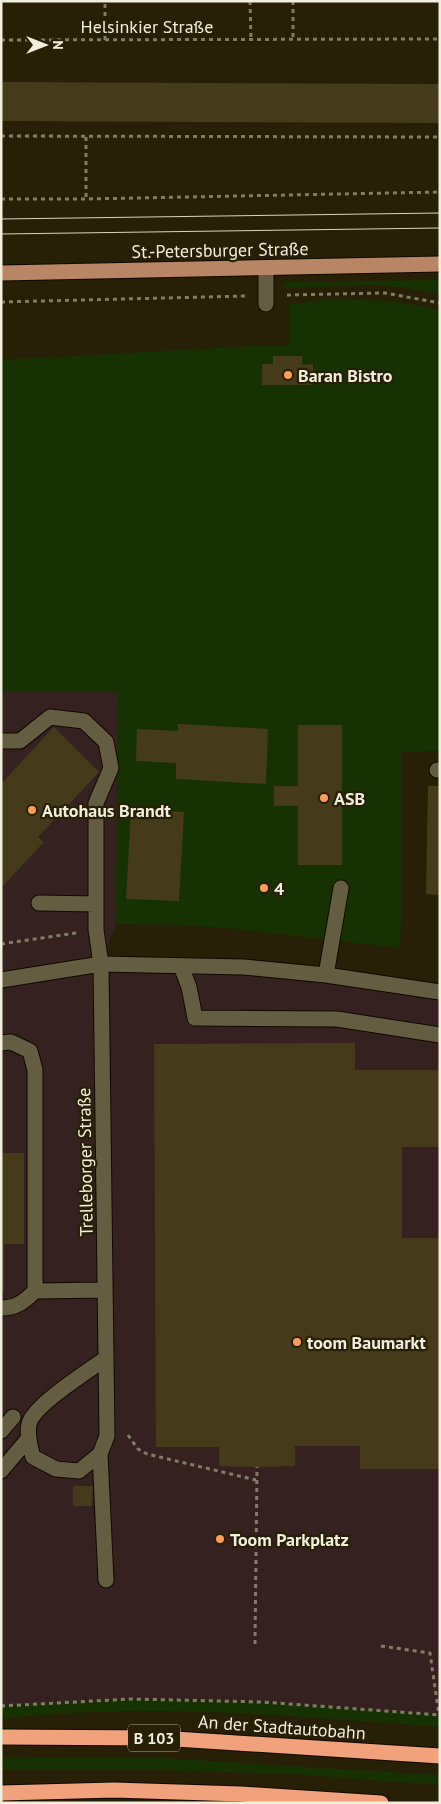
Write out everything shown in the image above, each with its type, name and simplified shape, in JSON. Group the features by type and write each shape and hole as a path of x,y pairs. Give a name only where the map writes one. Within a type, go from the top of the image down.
{"highway":[{"name":"An der Stadtautobahn","path":"1,1737 160,1738 440,1756"},
{"path":"1,1793 114,1790 241,1794 379,1803"}],"main road":[{"name":"St.-Petersburger Straße","path":"1,273 440,264"}],"street":[{"path":"266,268 266,300"},
{"name":"Trelleborger Straße","path":"1,741 20,741 50,717 84,721 106,742 111,768 96,803 96,930 101,964 107,1436 100,1454 106,1580"},
{"path":"326,976 341,888"},
{"path":"39,903 96,904"},
{"path":"1,980 101,964 181,966 244,968 326,976 440,992"},
{"path":"181,966 195,1018 337,1019 440,1035"},
{"path":"1,1043 11,1042 30,1051 35,1070 35,1291"},
{"path":"1,1308 11,1308 24,1302 35,1291 105,1290"},
{"path":"100,1454 79,1471 56,1470 33,1456 28,1439 30,1420 46,1402 106,1358"},
{"path":"1,1431 13,1417"},
{"path":"1,1471 28,1439"}],"path":[{"path":"105,1 105,40"},
{"path":"250,1 250,39"},
{"path":"293,1 293,39"},
{"name":"Helsinkier Straße","path":"1,40 440,39"},
{"path":"1,136 440,137"},
{"path":"86,137 86,199"},
{"path":"1,199 440,192"},
{"path":"1,302 266,300 385,293 440,303"},
{"path":"1,944 96,930"},
{"path":"123,1427 138,1448 147,1454 256,1480"},
{"path":"255,1644 257,1467"},
{"path":"1,1706 130,1699 262,1702 439,1715 430,1652 381,1646"}],"shaded area":[{"path":"1,691 118,692 116,924 101,964 244,967 440,992 439,1715 262,1702 131,1699 1,1706"}],"green space":[{"path":"440,280 440,294 374,285 283,288 284,282"},
{"path":"331,299 393,301 440,310 440,751 402,752 402,900 400,948 237,929 183,925 116,924 118,692 1,691 1,360 253,346 290,346 290,304"},
{"path":"131,1699 262,1702 440,1715 440,1727 275,1715 166,1711 56,1714 1,1719 1,1706"},
{"path":"1,1757 160,1758 440,1775 440,1785 290,1774 160,1770 1,1770"}],"building":[{"path":"1,82 440,84 440,123 1,121"},
{"name":"Baran Bistro","path":"273,356 302,356 302,365 313,364 313,385 262,385 262,364 273,364"},
{"path":"178,724 268,729 266,784 176,779 176,763 136,761 137,729 178,731"},
{"path":"298,725 342,725 342,865 298,865 298,806 274,806 274,786 298,786"},
{"name":"Autohaus Brandt","path":"54,727 99,772 38,837 44,842 1,888 1,784"},
{"path":"428,786 440,786 440,895 426,894"},
{"path":"131,809 184,812 179,901 126,899"},
{"name":"toom Baumarkt","path":"355,1043 355,1070 440,1070 440,1147 402,1147 402,1238 440,1238 440,1469 360,1469 360,1446 295,1446 295,1466 257,1467 219,1466 219,1447 156,1447 154,1044"},
{"path":"1,1153 24,1153 24,1244 4,1244 4,1291 1,1291"},
{"path":"73,1486 93,1486 92,1506 73,1506"}],"tram line":[{"path":"1,219 440,213"},
{"path":"1,234 440,228"}],"place":[{"name":"Baran Bistro","path":"288,375"},
{"name":"ASB","path":"324,798"},
{"name":"Autohaus Brandt","path":"32,810"},
{"name":"4","path":"264,888"},
{"name":"toom Baumarkt","path":"297,1342"},
{"name":"Toom Parkplatz","path":"220,1539"}]}
